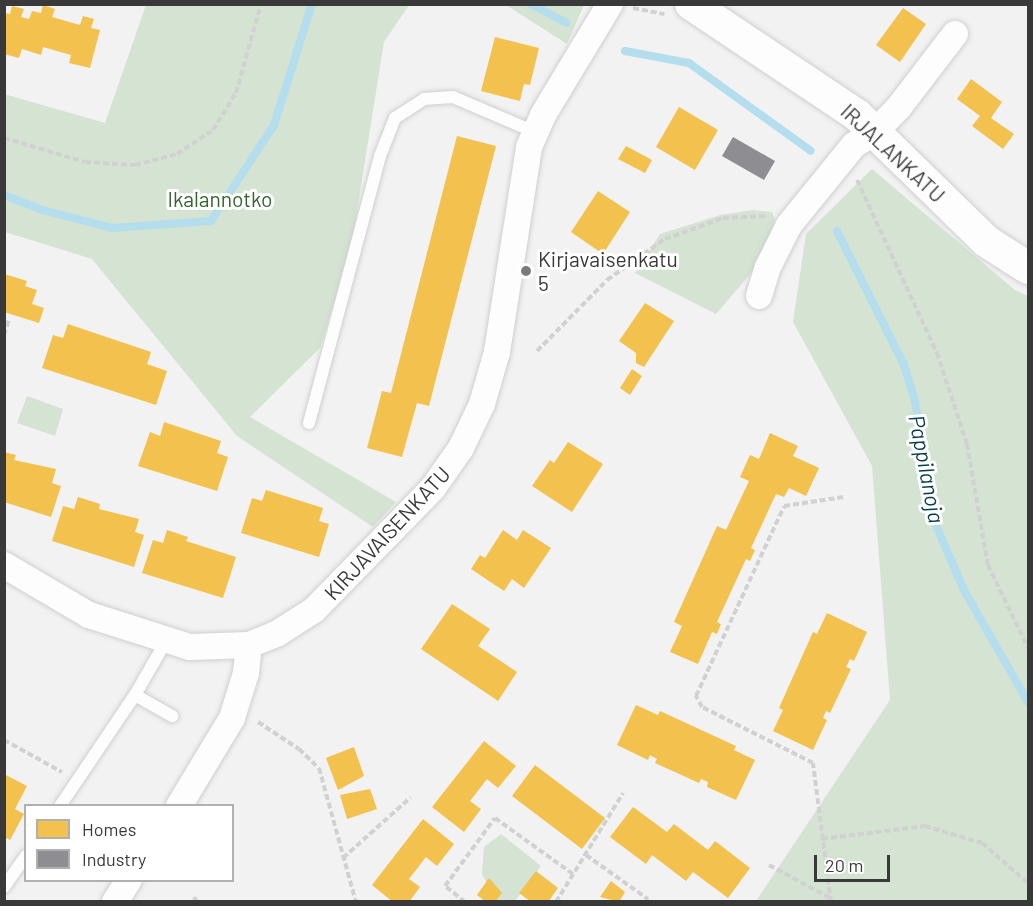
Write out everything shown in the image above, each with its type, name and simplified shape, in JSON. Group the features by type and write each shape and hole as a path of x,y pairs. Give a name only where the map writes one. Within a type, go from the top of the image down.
{"street":[{"name":"KIRJAVAISENKATU","path":"4,566 89,615 166,641 215,649 249,645 278,633 314,610 434,488 461,448 482,404 497,352 525,168 535,132 610,4"},
{"name":"IRJALANKATU","path":"691,4 841,104 864,138 986,241 1029,268"},
{"path":"759,296 768,267 789,225 956,34"},
{"path":"180,804 236,708 249,645"},
{"path":"115,902 128,882"}],"lane":[{"path":"309,423 380,156 395,118 424,99 453,97 535,132"},
{"path":"61,804 135,695 166,641"},
{"path":"135,695 172,716"},
{"path":"4,887 24,859"}],"path":[{"path":"4,138 85,162 135,165 177,154 213,130 236,93 261,4"},
{"path":"864,138 853,171 937,353 967,444 988,565 1029,648"},
{"path":"537,351 607,280 664,239 723,218 759,214 789,225"},
{"path":"4,335 9,320"},
{"path":"831,900 813,764 702,707 696,696 784,506 843,497"},
{"path":"236,708 299,749 319,768 356,902"},
{"path":"4,740 77,780"},
{"path":"556,902 623,793"},
{"path":"343,858 411,797"},
{"path":"465,902 446,886 495,818 574,875"},
{"path":"822,839 925,826 982,843 1029,883"},
{"path":"586,855 648,899 646,902"},
{"path":"769,865 831,900"}],"green space":[{"name":"Ikalannotko","path":"146,5 409,5 384,42 351,248 320,348 250,417 396,502 373,527 237,436 92,259 5,232 4,94 105,123"},
{"path":"506,5 584,5 567,44"},
{"path":"872,169 1015,290 1028,296 1028,901 756,901 890,700 872,466 793,322 806,234"},
{"path":"753,210 772,212 775,220 759,264 716,314 635,273 660,234 720,215"},
{"path":"27,396 63,409 55,436 17,423"},
{"path":"501,834 541,866 515,901 496,901 482,874 484,847"}],"building: Homes":[{"path":"43,5 55,9 52,17 80,25 83,16 94,19 91,28 100,30 90,68 69,63 71,55 43,47 41,55 22,49 19,58 4,54 4,13 10,14 12,6 24,9 21,17 29,19 32,11 41,13"},
{"path":"903,8 926,24 900,62 876,45"},
{"path":"495,37 539,48 530,85 524,84 520,101 481,91"},
{"path":"971,79 1002,102 991,118 1014,134 1003,149 972,126 980,116 957,99"},
{"path":"679,107 718,130 695,170 656,147"},
{"path":"457,136 496,146 429,406 417,403 402,457 367,448 382,391 391,393"},
{"path":"626,146 652,160 645,173 618,159"},
{"path":"598,191 630,212 603,254 571,232"},
{"path":"4,274 27,281 25,286 37,290 32,304 44,308 39,323 4,312"},
{"path":"645,303 674,321 644,367 636,363 636,353 619,341"},
{"path":"68,324 151,352 147,364 167,371 156,405 42,368 53,335 63,338"},
{"path":"632,369 642,376 630,395 620,388"},
{"path":"164,422 221,441 217,453 228,457 217,491 138,466 150,432 160,436"},
{"path":"770,433 798,446 793,456 819,468 806,496 789,488 784,497 776,494 751,548 755,550 750,561 746,559 717,622 721,624 717,634 712,632 698,664 670,652 682,626 674,622 717,526 726,530 749,481 740,477 750,455 759,459"},
{"path":"568,442 603,464 572,512 532,486 550,460 554,463"},
{"path":"4,452 16,455 14,460 56,469 52,483 61,486 51,517 4,502"},
{"path":"266,490 323,508 319,521 329,524 319,557 241,533 252,498 262,501"},
{"path":"78,497 100,504 99,509 139,519 135,532 144,535 134,567 52,541 63,506 74,509"},
{"path":"167,530 188,537 186,541 236,557 223,598 142,573 153,540 163,543"},
{"path":"503,530 517,540 523,530 551,548 524,588 512,579 504,591 471,569 480,555 485,558"},
{"path":"452,604 490,629 478,646 517,672 498,701 421,649"},
{"path":"827,613 867,632 854,661 850,659 846,667 851,669 830,713 826,711 823,718 827,720 813,750 773,731 783,710 779,708 813,632 817,634"},
{"path":"636,705 658,715 660,711 736,746 734,750 755,760 736,800 707,787 708,782 701,779 699,783 655,763 657,759 650,755 648,760 617,745"},
{"path":"484,741 516,766 498,788 487,779 470,801 481,809 464,832 432,807"},
{"path":"354,747 364,776 338,790 326,758"},
{"path":"535,765 605,818 582,849 512,796"},
{"path":"4,774 27,786 15,809 24,814 10,840 4,837"},
{"path":"370,789 377,809 347,819 340,795"},
{"path":"633,807 667,832 674,824 708,850 715,841 750,868 728,898 693,872 686,881 652,855 646,864 610,837"},
{"path":"423,819 454,844 437,866 426,857 409,879 420,887 409,902 393,902 372,885"},
{"path":"536,871 558,888 548,902 531,902 519,893"},
{"path":"489,878 502,893 495,902 486,902 477,895"},
{"path":"611,881 625,892 619,902 600,897"}],"building: Industry":[{"path":"733,137 775,161 764,180 722,156"}],"waterway":[{"path":"4,195 42,210 112,228 211,221 274,125 312,4"},
{"name":"Pappilanoja","path":"531,4 566,23"},
{"name":"Pappilanoja","path":"625,51 689,63 811,151"},
{"name":"Pappilanoja","path":"837,231 904,365 915,402 937,528 965,592 1028,702"}],"place":[{"name":"Kirjavaisenkatu 5","path":"526,271"}]}
